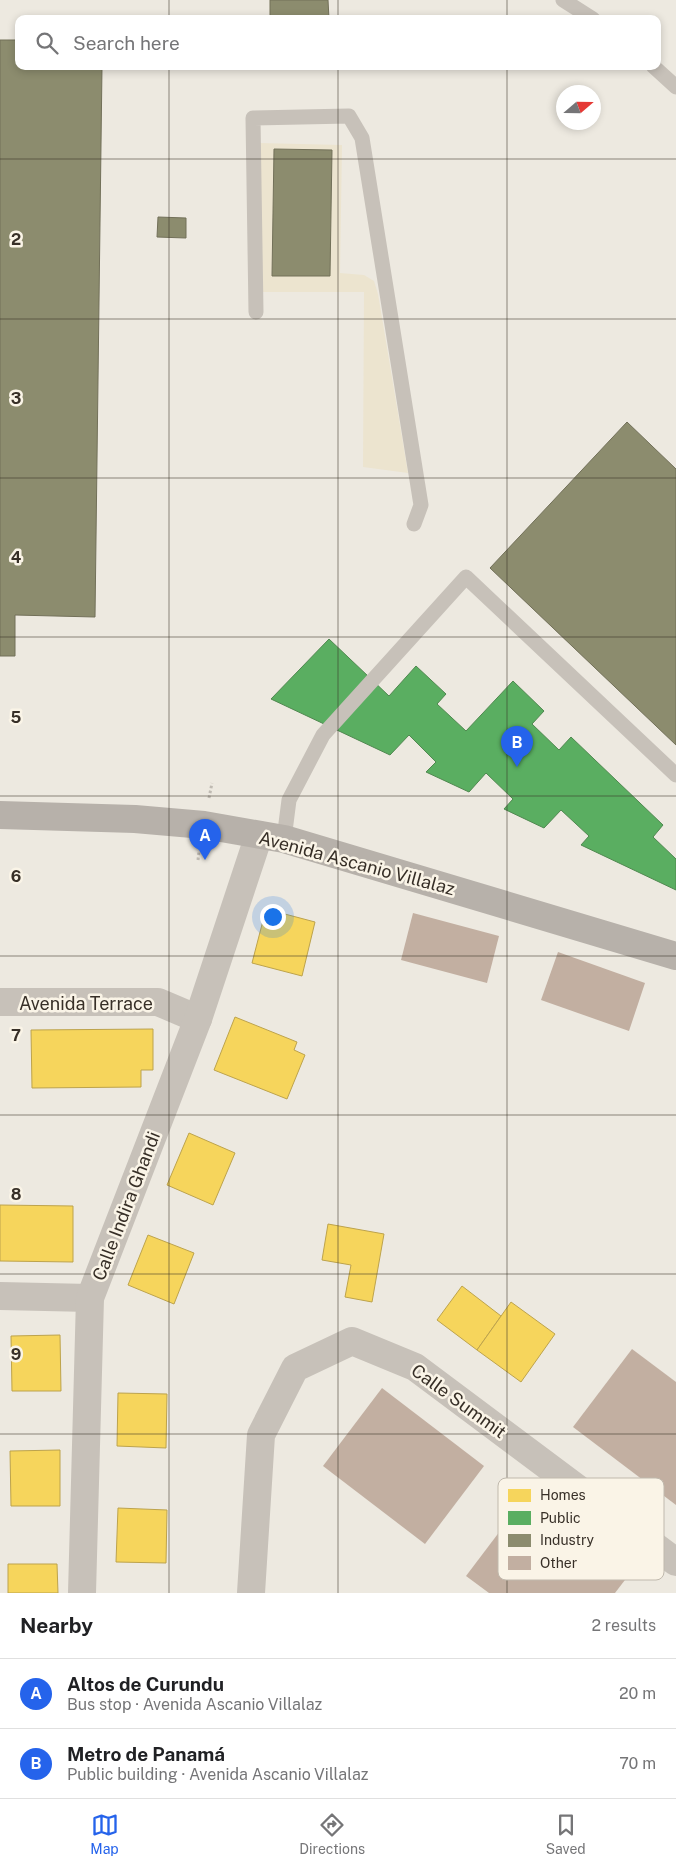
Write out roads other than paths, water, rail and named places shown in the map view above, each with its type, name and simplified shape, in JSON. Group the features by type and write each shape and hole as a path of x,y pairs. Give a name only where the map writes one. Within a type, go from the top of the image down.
{"main road":[{"name":"Avenida Ascanio Villalaz","path":"0,815 136,819 204,825 271,837 676,956"}],"street":[{"name":"Calle Indira Ghandi","path":"82,1593 90,1298 271,837"},
{"name":"Avenida Terrace","path":"0,1002 158,1002 198,1019"},
{"path":"0,1296 90,1298"},
{"name":"Calle Summit","path":"251,1593 261,1435 295,1368 352,1341 415,1367 564,1478"},
{"name":"Calle Summit","path":"664,1553 676,1562"}],"lane":[{"path":"563,0 587,15"},
{"path":"657,70 676,87"},
{"path":"256,312 254,118 349,116 362,138 421,505 414,524"},
{"path":"271,837 323,735 466,577 676,776"}],"place":[{"name":"Metro de Panamá","path":"517,767"},
{"name":"Altos de Curundu","path":"205,860"}]}
